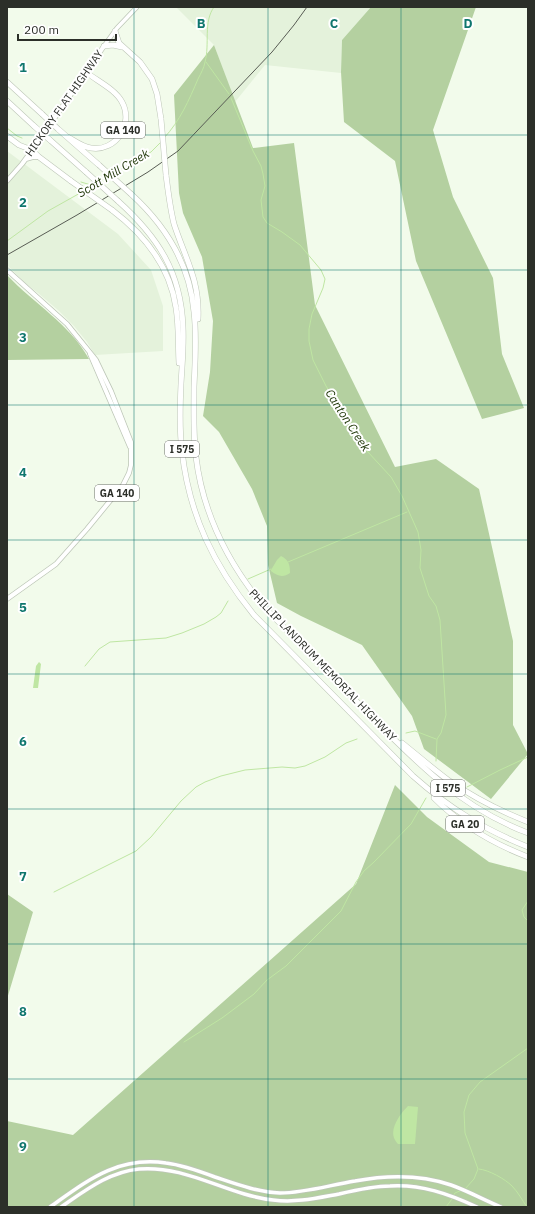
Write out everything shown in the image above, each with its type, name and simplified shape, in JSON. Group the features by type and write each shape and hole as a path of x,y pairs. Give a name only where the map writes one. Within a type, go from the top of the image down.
{"highway":[{"path":"115,31 119,43 140,62 152,79 157,94 169,200 174,223 191,267 195,284 198,311 196,344"},
{"path":"104,46 115,45 123,47"},
{"name":"GA 140","path":"68,137 88,147 102,147 114,142 121,134 125,126 125,111 122,101 111,90 86,72"},
{"name":"PHILLIP LANDRUM MEMORIAL HIGHWAY","path":"7,82 131,194 151,214 160,225 177,253 184,268 194,306 196,344 194,427 199,477 208,509 225,550 244,581 266,609 425,769 456,794 494,817 528,833"},
{"name":"PHILLIP LANDRUM MEMORIAL HIGHWAY","path":"7,101 140,222 155,240 167,261 181,303 183,327 181,439 188,488 194,512 204,538 234,590 259,620 413,776 434,795 490,831 528,847"},
{"path":"7,136 32,150 39,157 112,210 131,225 148,243 163,267 171,285 177,314 181,398"},
{"name":"GA 20","path":"381,726 462,789 498,809 528,822"},
{"name":"GA 20","path":"413,776 439,803 459,819 488,838 528,857"}],"main road":[{"name":"HICKORY FLAT HIGHWAY","path":"7,181 25,160 104,46"},
{"path":"25,160 33,157 39,157"},
{"name":"GA 140","path":"7,270 67,324 96,360 112,391 129,436 132,451 131,464 126,481 97,517 56,564 7,599"}],"street":[{"name":"HICKORY FLAT HIGHWAY","path":"104,46 123,20 137,7"},
{"path":"50,1207 103,1172 125,1165 159,1162 176,1164 254,1189 275,1192 297,1191 384,1176 413,1176 436,1181 457,1188 501,1207"},
{"path":"61,1207 108,1177 130,1170 144,1169 181,1172 252,1196 281,1201 303,1200 384,1186 413,1186 449,1195 477,1207"}],"shaded area":[{"path":"176,7 371,7 342,40 341,73 265,65 235,102 214,45"},
{"path":"371,7 476,7 433,130 453,197 493,278 502,354 524,408 482,419 416,261 395,161 344,122 341,72 342,40"},
{"path":"214,45 253,148 294,143 315,305 395,467 436,459 479,489 513,641 513,725 528,754 491,799 424,749 412,716 362,645 277,603 268,565 267,526 252,489 219,432 203,416 210,372 213,321 202,257 183,213 179,193 174,95"},
{"path":"7,151 118,234 151,270 163,306 163,351 95,355 74,326 7,265"},
{"path":"7,275 72,335 89,359 7,360"},
{"path":"281,556 287,561 290,570 290,573 282,576 271,571"},
{"path":"39,662 41,664 38,688 33,688 36,666"},
{"path":"395,785 427,817 489,862 528,872 528,1207 7,1207 7,1121 73,1135 356,884"},
{"path":"7,894 33,912 7,999"},
{"path":"408,1106 418,1107 415,1144 398,1144 393,1134 395,1125 399,1116"}],"waterway":[{"name":"Scott Mill Creek","path":"164,138 175,125 184,110 205,64 209,19 214,7"},
{"name":"Canton Creek","path":"206,62 229,94"},
{"name":"Canton Creek","path":"231,98 253,151 261,166 265,186 261,200 263,217 267,223 300,245 321,270 325,279 323,288 312,314 309,329 309,341 313,360 326,386 367,451 391,477 402,496 418,532 421,550 420,568 429,596 436,606 440,620 446,715 441,733 437,739 436,761"},
{"path":"7,128 22,138"},
{"name":"Scott Mill Creek","path":"112,174 151,152 161,142"},
{"name":"Scott Mill Creek","path":"100,181 108,177"},
{"path":"81,182 91,185"},
{"name":"Scott Mill Creek","path":"86,189 96,184"},
{"name":"Scott Mill Creek","path":"7,241 48,211 82,192"},
{"path":"288,562 407,512"},
{"path":"248,579 271,569"},
{"path":"85,666 99,649 110,642 166,638 182,633 204,624 216,617 221,613 228,601"},
{"path":"406,733 415,731 436,739"},
{"path":"54,892 136,851 151,837 181,801 196,787 205,782 245,770 282,767 295,768 305,766 325,757 346,743 357,739"},
{"name":"Canton Creek","path":"467,787 528,757"},
{"path":"184,1042 222,1018 254,994 267,980 286,966 341,911 356,882 364,871 411,824 426,798"},
{"name":"Canton Creek","path":"528,901 522,910 524,917 528,921"},
{"name":"Canton Creek","path":"465,1189 474,1179 478,1169 465,1133 464,1112 469,1095 480,1082 528,1048"},
{"path":"479,1169 492,1173 509,1183 527,1207"},
{"name":"Canton Creek","path":"453,1196 455,1193 462,1190"},
{"name":"Canton Creek","path":"446,1207 452,1199"}],"railway":[{"path":"7,255 148,172 178,151 272,52 307,7"}]}
